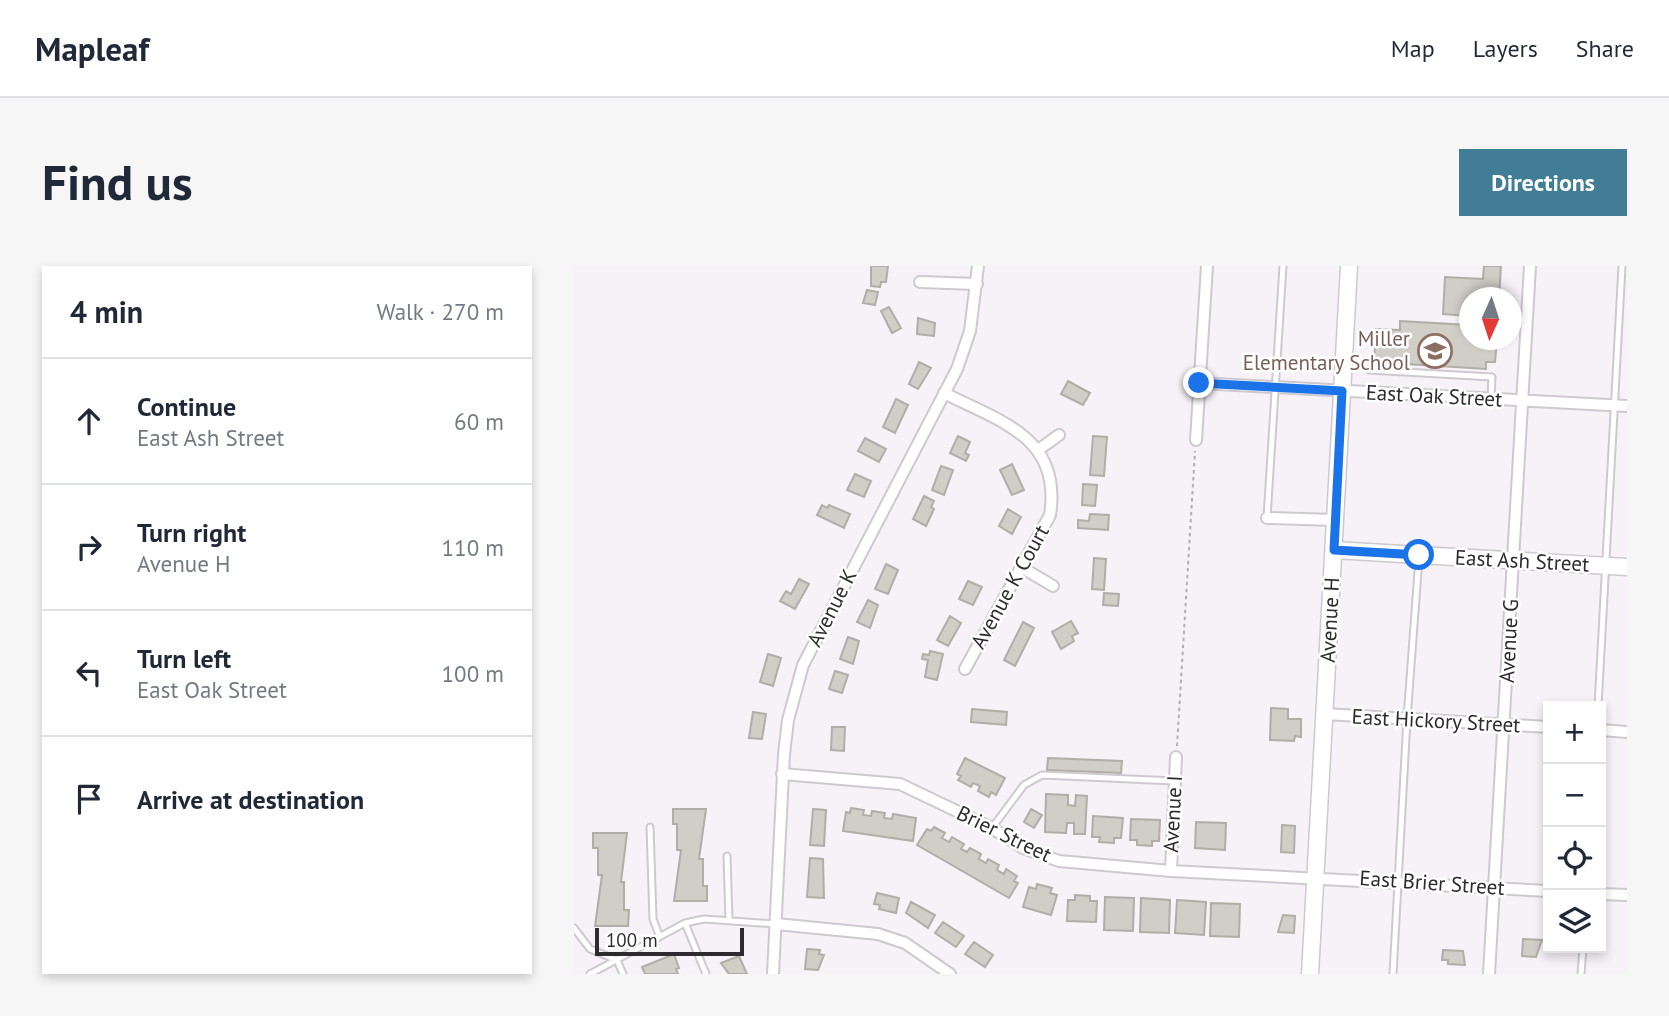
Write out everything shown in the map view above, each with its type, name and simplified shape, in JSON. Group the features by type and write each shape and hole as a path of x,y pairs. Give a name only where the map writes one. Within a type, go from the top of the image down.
{"street":[{"name":"Avenue K","path":"773,974 782,774 788,720 803,664 944,393 970,331 978,266"},
{"path":"1196,440 1206,266"},
{"name":"Avenue H","path":"1310,974 1349,266"},
{"name":"Avenue G","path":"1489,974 1530,266"},
{"path":"920,282 977,284"},
{"name":"East Oak Street","path":"1199,383 1627,407"},
{"name":"Avenue K Court","path":"944,393 1014,428 1030,439 1047,464 1053,497 1050,515 965,669"},
{"path":"1038,450 1059,435"},
{"path":"1267,518 1335,520"},
{"name":"East Ash Street","path":"1334,550 1627,567"},
{"path":"1021,567 1053,586"},
{"name":"East Hickory Street","path":"1325,715 1543,727"},
{"path":"1606,730 1627,732"},
{"name":"Avenue I","path":"1171,871 1176,757"},
{"name":"Brier Street","path":"782,774 900,784 992,828 1023,848 1059,861 1171,871 1316,877"},
{"name":"East Brier Street","path":"1316,877 1543,891"},
{"path":"1606,894 1627,895"},
{"path":"776,924 878,934 905,943 950,974"}],"lane":[{"path":"1267,518 1283,266"},
{"path":"1598,701 1622,266"},
{"path":"1369,370 1492,377 1491,399"},
{"path":"1394,974 1407,719 1419,555"},
{"path":"992,828 1024,785 1042,775 1175,781"},
{"path":"650,827 653,919 659,935"},
{"path":"727,856 729,920"},
{"path":"590,974 685,923 704,919 776,924"},
{"path":"685,923 706,974"},
{"path":"574,928 590,949 617,960 623,974"},
{"path":"1581,974 1583,953"}],"path":[{"path":"1176,757 1196,440"}],"building":[{"path":"871,266 888,266 886,282 881,282 880,287 871,286"},
{"name":"Miller Elementary School","path":"1484,266 1501,266 1500,287 1459,287 1459,315 1443,314 1445,277 1483,279"},
{"path":"867,290 878,292 875,305 863,303"},
{"path":"889,307 901,328 892,333 881,311"},
{"path":"918,318 935,323 934,336 917,334"},
{"name":"Miller Elementary School","path":"1400,321 1459,324 1459,350 1496,350 1495,362 1486,362 1486,369 1374,362 1376,329 1400,330"},
{"path":"919,362 931,368 918,389 909,384"},
{"path":"1068,381 1090,393 1083,405 1061,394"},
{"path":"896,399 908,405 895,433 883,427"},
{"path":"958,436 970,442 965,453 969,455 966,461 950,453"},
{"path":"1093,436 1107,437 1104,476 1090,475"},
{"path":"865,438 886,449 879,462 858,451"},
{"path":"1012,464 1024,490 1012,495 1000,470"},
{"path":"941,466 953,470 944,495 932,490"},
{"path":"855,474 871,481 864,497 847,490"},
{"path":"1083,484 1097,485 1095,506 1082,505"},
{"path":"924,496 934,501 931,507 934,509 926,526 913,519"},
{"path":"822,505 827,508 829,505 850,514 844,528 817,515"},
{"path":"1008,509 1021,517 1012,534 999,526"},
{"path":"1090,514 1109,515 1108,530 1078,528 1078,520 1089,521"},
{"path":"1094,558 1106,559 1104,590 1092,589"},
{"path":"886,564 898,570 888,594 875,589"},
{"path":"799,579 809,584 795,609 780,601 786,591 791,594"},
{"path":"968,581 982,587 973,605 959,599"},
{"path":"1104,593 1119,594 1118,606 1103,605"},
{"path":"868,600 878,605 870,628 857,622"},
{"path":"950,616 961,623 948,646 937,640"},
{"path":"1071,621 1078,633 1072,636 1074,641 1061,649 1052,632"},
{"path":"1023,622 1034,628 1015,666 1004,660"},
{"path":"848,637 859,641 853,664 840,659"},
{"path":"930,651 943,654 937,680 925,677 928,660 922,659 923,654 929,655"},
{"path":"768,654 781,658 773,686 760,682"},
{"path":"835,671 848,675 842,693 829,689"},
{"path":"1271,708 1288,709 1288,719 1301,719 1301,737 1295,736 1294,741 1270,740"},
{"path":"972,709 1007,712 1006,725 971,722"},
{"path":"753,712 766,714 762,739 749,738"},
{"path":"832,727 845,727 844,751 831,750"},
{"path":"965,758 1005,778 996,795 991,792 989,797 978,791 980,786 973,783 971,787 958,780 961,776 957,774"},
{"path":"1048,758 1122,761 1121,773 1047,770"},
{"path":"1046,794 1068,795 1068,805 1075,806 1076,795 1087,796 1085,834 1074,834 1074,823 1067,823 1066,833 1045,832"},
{"path":"851,808 864,810 863,815 871,816 872,811 885,813 884,818 892,819 893,814 916,818 913,841 843,831 846,812 850,813"},
{"path":"673,809 706,809 699,859 703,859 703,886 707,886 707,901 674,901 681,850 677,850 677,824 673,824"},
{"path":"813,809 826,810 824,846 810,845"},
{"path":"1031,809 1042,815 1034,828 1024,822"},
{"path":"1093,816 1123,818 1121,838 1114,838 1114,843 1099,842 1100,837 1092,837"},
{"path":"1131,819 1160,820 1159,841 1152,841 1152,846 1137,845 1137,840 1130,840"},
{"path":"1196,822 1226,823 1225,850 1195,848"},
{"path":"1282,825 1295,826 1294,853 1281,852"},
{"path":"934,827 945,833 942,838 949,842 952,837 964,844 961,849 967,852 970,848 981,854 979,859 986,863 988,859 999,865 997,870 1004,874 1006,869 1017,876 1014,881 1018,883 1009,898 917,845 927,829 931,831"},
{"path":"593,833 627,833 621,882 624,882 624,910 629,910 628,926 595,926 602,875 598,875 598,848 593,848"},
{"path":"810,858 823,859 824,898 807,897"},
{"path":"1037,884 1052,888 1050,893 1057,895 1051,915 1023,907 1029,887 1036,889"},
{"path":"877,893 899,898 896,913 879,909 880,905 874,904"},
{"path":"1075,895 1090,896 1090,901 1097,901 1096,922 1067,921 1068,900 1075,900"},
{"path":"1105,897 1134,898 1133,931 1104,930"},
{"path":"1141,898 1170,900 1169,933 1140,932"},
{"path":"1177,900 1206,902 1204,935 1175,933"},
{"path":"911,902 935,915 928,928 906,913"},
{"path":"1211,903 1240,904 1239,937 1210,936"},
{"path":"1283,915 1295,916 1294,933 1278,932"},
{"path":"943,922 964,936 956,947 935,933"},
{"path":"1523,939 1542,940 1536,957 1522,956"},
{"path":"974,942 993,955 985,967 965,954"},
{"path":"807,949 820,950 819,954 824,955 818,970 805,969"},
{"path":"1443,950 1463,951 1465,965 1448,964 1448,960 1442,960"},
{"path":"674,954 679,968 676,969 678,974 645,974 642,967"},
{"path":"739,956 747,974 729,974 721,963"}],"place":[{"name":"Miller Elementary School","path":"1435,351"}],"route":[{"path":"1199,383 1342,391 1334,550 1419,555"}]}
